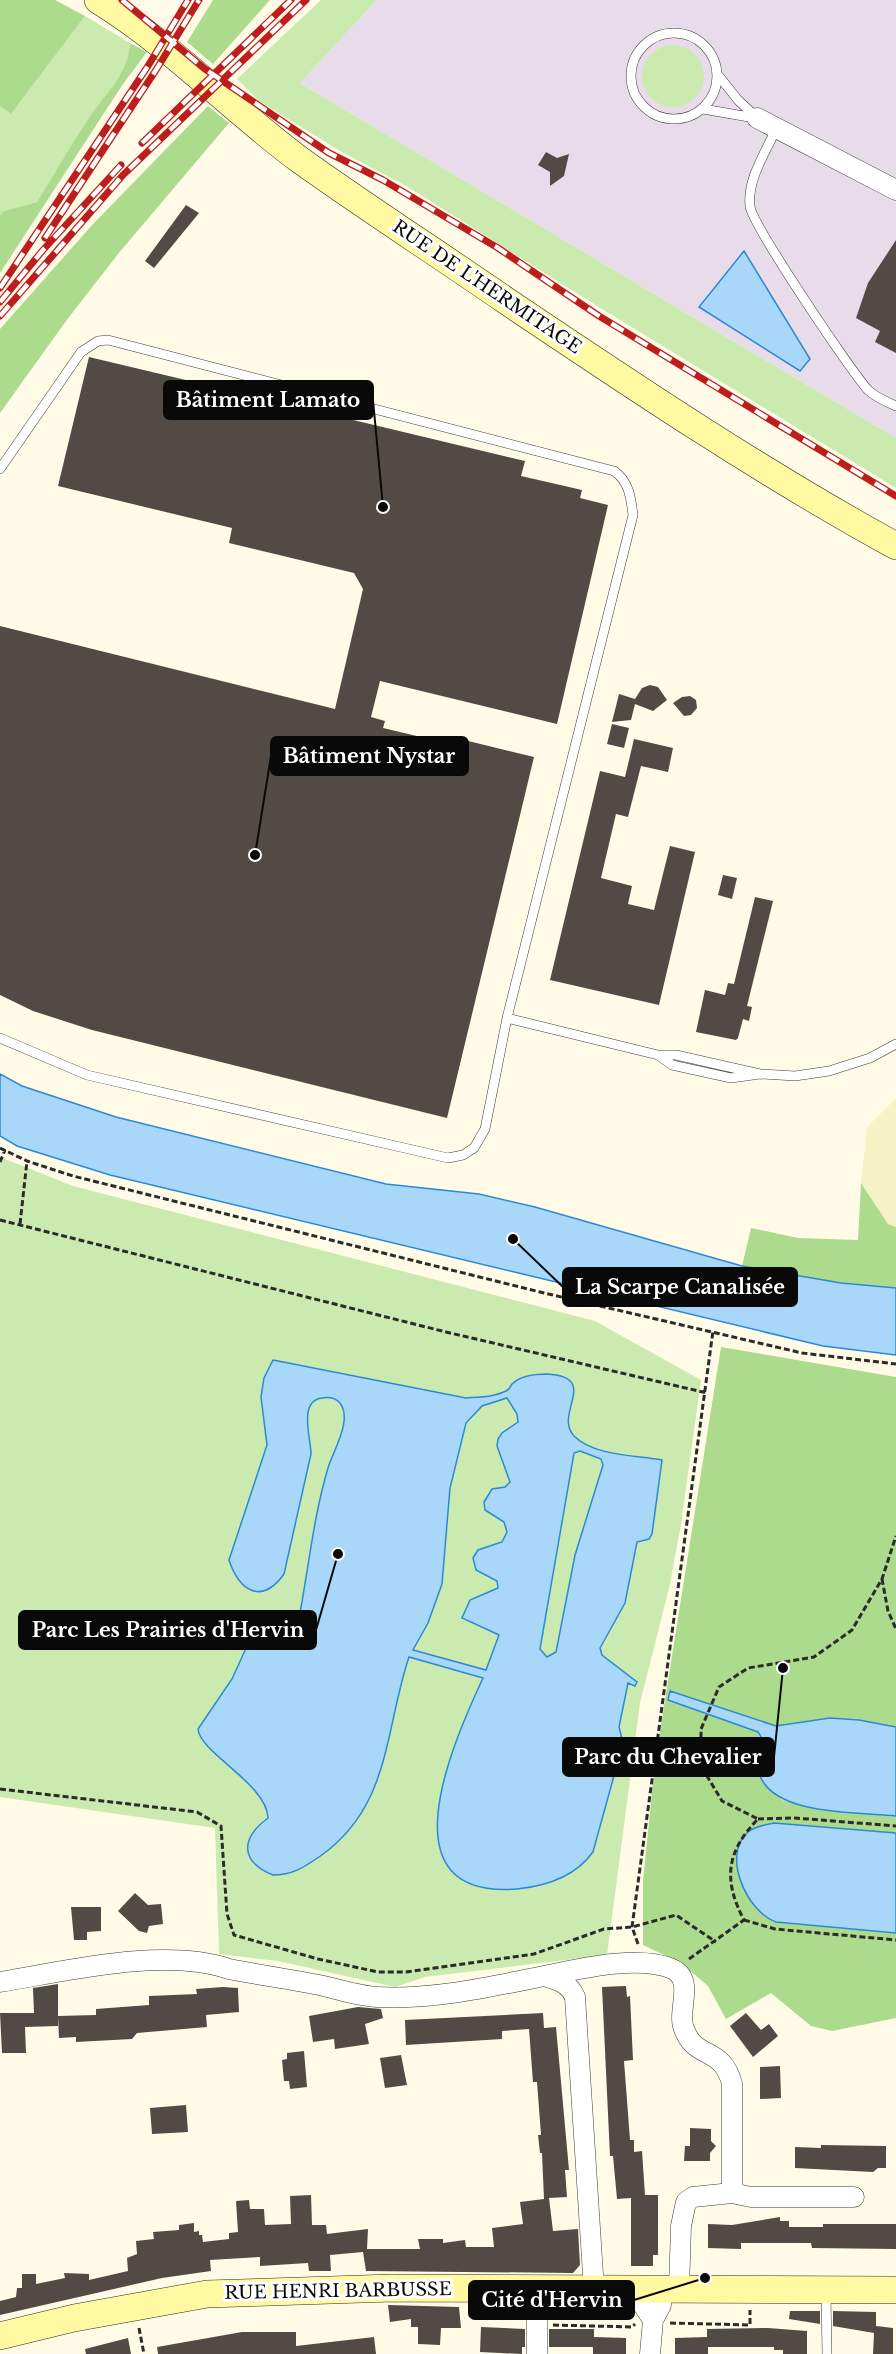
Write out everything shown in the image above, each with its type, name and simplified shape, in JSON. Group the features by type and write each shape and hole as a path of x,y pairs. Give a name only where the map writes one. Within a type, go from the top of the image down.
{"street":[{"name":"RUE DE L'HERMITAGE","path":"98,0 136,27 246,118 350,194 708,436 896,546"},
{"path":"757,118 896,190"},
{"path":"0,1982 146,1960 214,1964 376,1997 434,1994 580,1968 644,1963 672,1969 683,1978 686,1990 681,2021 687,2037 697,2048 720,2060 728,2069 732,2084 732,2193"},
{"path":"545,1976 564,1982 571,1988 574,1998 594,2289"},
{"path":"650,2354 653,2320 643,2305 661,2290 686,2202 693,2197 732,2193 751,2197 854,2197"},
{"name":"RUE HENRI BARBUSSE","path":"0,2336 74,2318 207,2294 392,2288 896,2290"},
{"path":"537,2290 537,2354"}],"lane":[{"path":"679,33 694,37 707,46 715,60 718,75 714,93 703,109 689,116 674,119 658,116 645,108 636,95 631,81 635,58 650,40 664,34 679,33"},
{"path":"718,75 738,100 757,118"},
{"path":"703,109 757,118"},
{"path":"776,129 750,188 750,208 799,289 858,378 871,393 896,406"},
{"path":"0,469 81,352 98,341 108,340 575,459 620,475 630,492 633,514 507,1018 485,1129 474,1148 463,1155 448,1158 87,1075 0,1038"},
{"path":"507,1018 658,1055 676,1054 760,1074 795,1076 829,1071 870,1058 896,1044"},
{"path":"825,2290 827,2354"}],"path":[{"path":"0,1148 27,1161 73,1176 540,1292 802,1353 896,1364"},
{"path":"0,1162 5,1150"},
{"path":"20,1224 27,1161"},
{"path":"2,1220 446,1332 707,1393"},
{"path":"644,1963 632,1926 707,1393 713,1331"},
{"path":"896,1536 882,1579 852,1630 814,1657 748,1668 718,1687 699,1745 701,1766 722,1801 758,1819 795,1818 896,1826"},
{"path":"882,1579 888,1611 896,1629"},
{"path":"0,1789 197,1812 211,1818 221,1826 227,1914 234,1935 318,1959 378,1972 406,1972 534,1954 604,1929 632,1926 676,1916 716,1942"},
{"path":"758,1819 743,1834 733,1857 728,1878 734,1901 744,1920 775,1929 896,1940"},
{"path":"672,1969 716,1942 744,1920"},
{"path":"673,2325 750,2325 750,2309"},
{"path":"544,2325 632,2326"}],"shaded area":[{"path":"377,0 896,0 896,438 300,83"},
{"path":"896,1098 896,1227 888,1224 861,1183 867,1127"}],"green space":[{"path":"0,0 55,0 85,16 11,114 0,106"},
{"path":"213,0 270,0 213,64 187,42"},
{"path":"321,0 377,0 300,83 896,438 896,488 597,306 408,187 340,151 259,101 237,79"},
{"path":"85,16 130,43 125,66 115,84 81,129 37,202 4,211 0,215 0,106 11,114"},
{"path":"130,43 147,52 123,84 0,273 0,215 4,211 37,202 81,129 115,84 125,65"},
{"path":"673,45 685,47 695,54 702,64 704,76 702,88 695,98 685,105 673,107 661,105 651,98 644,88 642,76 644,64 651,54 661,47"},
{"path":"208,106 229,123 118,254 66,321 0,413 0,329 93,224"},
{"path":"0,1157 73,1186 595,1321 701,1380 681,1524 670,1584 640,1703 607,1955 425,1977 395,1987 278,1961 219,1954 215,1828 0,1797"},
{"path":"861,1183 888,1224 896,1227 896,1288 841,1283 742,1266 751,1228 798,1238 858,1240"},
{"path":"721,1347 896,1377 896,1727 859,1720 830,1718 776,1726 671,1691 668,1700 758,1732 764,1745 759,1762 782,1800 804,1806 896,1816 896,1833 774,1823 776,1922 896,1933 896,2018 832,2031 811,2026 771,1993 726,2019 708,1986 681,1963 643,1945 643,1881 655,1763"}],"water":[{"path":"744,251 810,359 800,371 699,307"},
{"path":"0,1074 22,1086 116,1117 386,1184 479,1194 535,1207 742,1266 841,1283 896,1288 896,1355 823,1346 110,1175 17,1146 0,1136"},
{"path":"273,1360 466,1398 501,1393 509,1389 515,1381 528,1376 547,1374 563,1377 571,1382 574,1389 569,1427 582,1443 615,1454 662,1460 652,1534 649,1539 637,1542 625,1603 600,1648 602,1655 637,1682 635,1686 628,1683 619,1727 623,1743 593,1852 586,1861 569,1874 549,1883 517,1889 476,1886 451,1870 439,1844 438,1812 445,1776 457,1740 483,1678 409,1657 389,1740 373,1792 360,1815 343,1837 313,1861 286,1874 273,1875 254,1863 249,1856 249,1841 253,1833 268,1818 265,1805 246,1781 210,1748 198,1729 232,1679 252,1635 267,1639 274,1638 286,1631 300,1613 319,1504 328,1468 341,1435 344,1417 339,1402 333,1399 322,1398 310,1406 307,1421 311,1454 284,1574 267,1590 259,1592 252,1590 239,1579 229,1560 267,1445 261,1397 264,1378","holes":["507,1398 517,1414 518,1422 502,1433 497,1446 510,1482 505,1487 492,1489 484,1502 485,1510 504,1522 507,1532 502,1542 478,1550 473,1558 476,1570 497,1581 498,1588 470,1600 462,1618 499,1635 486,1670 413,1650 428,1623 442,1584 450,1488 466,1423 482,1406","580,1451 601,1459 603,1465 575,1555 556,1652 547,1657 540,1649 574,1453"]},
{"path":"670,1691 776,1726 830,1718 859,1720 896,1727 896,1816 820,1810 783,1799 769,1789 760,1776 759,1764 763,1743 758,1732 668,1700"},
{"path":"774,1823 896,1833 896,1933 776,1922 765,1916 747,1895 741,1882 737,1868 737,1854 740,1842 748,1832"}],"building":[{"path":"546,152 557,158 569,154 564,176 550,186 550,172 538,165"},
{"path":"186,205 199,213 154,268 145,261"},
{"path":"896,240 896,353 875,342 880,331 856,318 868,283"},
{"path":"89,357 525,461 521,476 582,490 580,498 608,505 557,724 380,681 371,717 385,721 383,728 455,745 456,738 534,757 447,1118 92,1030 33,1011 0,995 0,626 335,709 363,589 354,573 229,543 232,528 58,486"},
{"path":"650,685 658,687 667,700 653,711 635,704 631,720 612,722 619,694 635,699 642,688"},
{"path":"690,696 696,700 697,708 691,715 684,716 673,703 682,697"},
{"path":"612,724 629,728 624,748 607,744"},
{"path":"634,739 673,748 668,772 641,766 628,817 616,814 601,878 632,886 628,904 654,910 670,846 695,852 659,1005 550,980 600,771 625,777"},
{"path":"723,875 737,878 732,899 718,895"},
{"path":"755,897 773,901 747,1006 752,1007 749,1021 743,1019 736,1040 696,1032 705,990 725,995 728,983 734,984"},
{"path":"135,1893 148,1905 161,1904 163,1924 149,1926 147,1933 139,1931 118,1911"},
{"path":"71,1907 101,1907 101,1931 87,1932 87,1940 74,1940"},
{"path":"58,1984 58,2026 25,2027 26,2053 2,2053 0,2013 34,2013 33,1988"},
{"path":"626,1986 627,1997 630,1996 633,2060 624,2061 630,2140 634,2140 634,2152 642,2151 645,2195 658,2195 658,2255 653,2255 653,2266 631,2266 631,2198 617,2199 613,2156 610,2156 602,1987"},
{"path":"238,1988 239,2012 206,2015 207,2027 137,2033 132,2039 76,2042 76,2037 59,2038 58,2016 96,2015 96,2009 149,2005 149,1996 197,1994 196,1989"},
{"path":"358,2007 381,2009 383,2018 365,2024 369,2044 335,2049 334,2039 313,2042 309,2016"},
{"path":"543,2013 544,2028 556,2027 569,2170 565,2170 567,2197 549,2198 553,2231 578,2229 580,2265 573,2273 366,2271 363,2252 330,2255 331,2271 309,2271 308,2263 260,2266 260,2257 210,2260 211,2271 162,2278 0,2315 0,2301 16,2297 17,2288 22,2288 22,2274 36,2274 36,2284 65,2278 64,2273 89,2274 89,2280 128,2271 127,2258 137,2254 136,2241 154,2239 153,2232 179,2230 179,2225 194,2223 194,2232 199,2231 203,2242 229,2239 229,2233 238,2232 236,2201 249,2200 250,2209 264,2209 265,2225 291,2224 290,2196 311,2195 312,2225 326,2225 327,2234 368,2229 367,2249 420,2249 418,2239 443,2239 443,2243 465,2240 466,2247 494,2247 492,2228 523,2224 520,2202 544,2199 542,2153 540,2153 538,2135 541,2135 537,2082 533,2082 529,2029 502,2031 502,2039 406,2045 405,2020"},
{"path":"746,2013 761,2030 769,2024 778,2036 753,2057 730,2026"},
{"path":"304,2051 307,2087 290,2089 289,2081 284,2081 282,2060 287,2059 287,2053"},
{"path":"401,2055 407,2085 385,2088 380,2058"},
{"path":"780,2066 781,2098 760,2099 760,2067"},
{"path":"186,2105 188,2132 152,2134 150,2108"},
{"path":"690,2128 711,2129 711,2141 716,2146 710,2153 710,2161 684,2161 685,2146 690,2146"},
{"path":"821,2145 886,2146 886,2168 878,2168 873,2172 795,2168 795,2147 821,2148"},
{"path":"780,2217 780,2221 789,2221 789,2227 823,2227 823,2224 896,2224 896,2249 812,2248 811,2243 741,2243 741,2249 708,2248 708,2224 732,2225"},
{"path":"388,2305 459,2307 461,2328 441,2328 440,2345 418,2344 418,2327 411,2327 411,2319 390,2322"},
{"path":"790,2311 820,2311 820,2324 789,2319"},
{"path":"833,2311 876,2312 876,2326 893,2328 893,2354 873,2354 874,2333 833,2326"},
{"path":"481,2327 525,2329 525,2347 522,2347 522,2354 480,2352"},
{"path":"768,2328 807,2331 807,2354 783,2354 783,2350 774,2350 774,2347 708,2347 708,2354 675,2354 675,2338 707,2337 707,2329"},
{"path":"549,2329 594,2329 594,2337 626,2338 626,2354 593,2354 593,2347 549,2347"},
{"path":"242,2332 296,2332 296,2346 374,2337 376,2354 158,2354 157,2347"},
{"path":"128,2338 131,2354 86,2354 85,2349"}],"railway":[{"path":"122,0 205,69 329,153 383,180 498,248 599,316 896,496"},
{"path":"0,288 148,66 188,0"},
{"path":"45,238 156,70 199,0"},
{"path":"142,143 291,0"},
{"path":"0,316 123,175 306,0"},
{"path":"0,302 43,250 121,165"}],"place":[{"name":"Bâtiment Lamato","path":"383,507"},
{"name":"Bâtiment Nystar","path":"255,855"},
{"name":"La Scarpe Canalisée","path":"513,1239"},
{"name":"Parc Les Prairies d'Hervin","path":"338,1554"},
{"name":"Parc du Chevalier","path":"783,1668"},
{"name":"Cité d'Hervin","path":"705,2278"}]}
